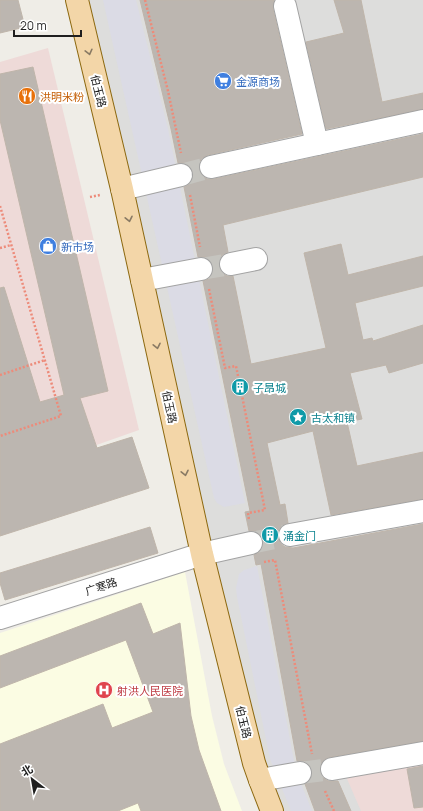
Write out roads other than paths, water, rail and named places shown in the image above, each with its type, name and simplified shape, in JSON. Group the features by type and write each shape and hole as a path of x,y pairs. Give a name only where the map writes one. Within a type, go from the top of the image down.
{"main road":[{"name":"伯玉路","path":"77,0 122,189 202,554 260,780 272,811"}],"street":[{"path":"285,6 317,144"},
{"path":"211,167 423,121"},
{"path":"122,189 184,175"},
{"path":"231,264 256,259"},
{"path":"142,280 203,268"},
{"path":"290,535 423,511"},
{"name":"广寒路","path":"0,618 202,554 251,543"},
{"path":"328,777 423,753"},
{"path":"260,780 306,766"}],"tunnel":[{"path":"181,175 211,167"},
{"path":"201,269 231,264"},
{"path":"251,543 290,535"},
{"path":"300,773 332,769"}],"place":[{"name":"金源商场","path":"223,81"},
{"name":"洪明米粉","path":"27,96"},
{"name":"新市场","path":"48,246"},
{"name":"子昂城","path":"240,387"},
{"name":"古太和镇","path":"298,417"},
{"name":"涌金门","path":"270,535"},
{"name":"射洪人民医院","path":"104,690"}]}
